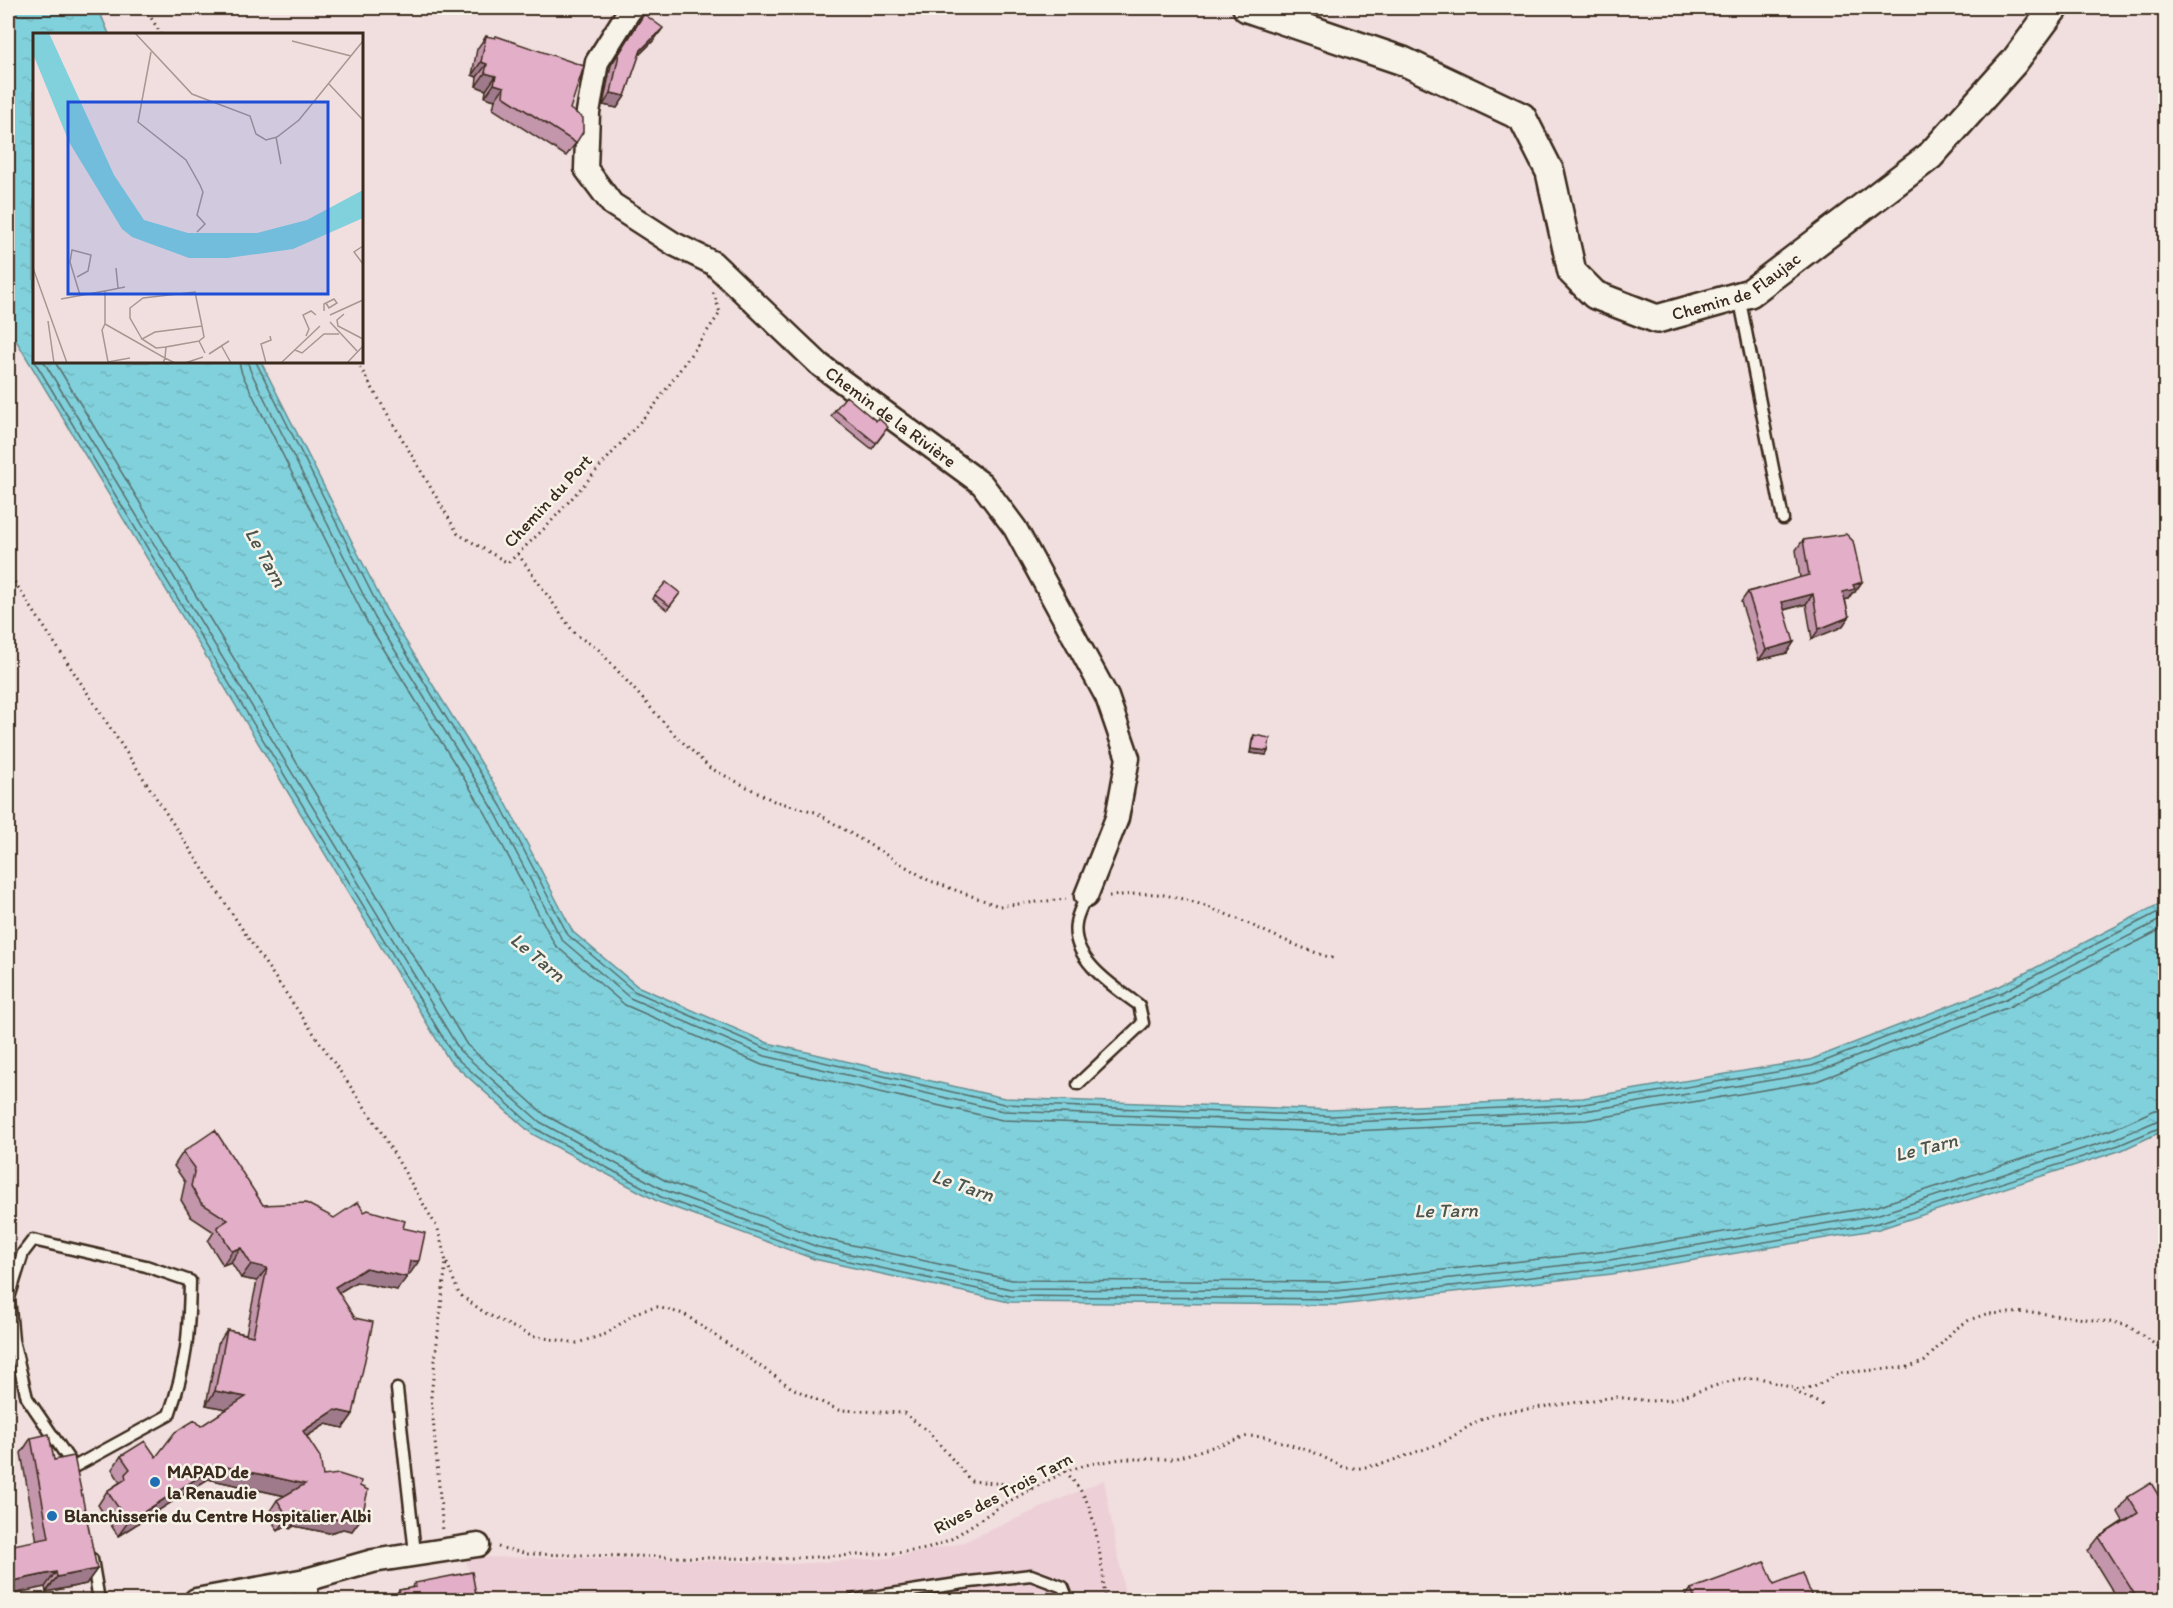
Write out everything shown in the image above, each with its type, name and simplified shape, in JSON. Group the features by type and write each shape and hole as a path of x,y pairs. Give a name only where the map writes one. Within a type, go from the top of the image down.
{"street":[{"name":"Chemin de la Rivière","path":"631,8 597,62 588,112 586,169 612,204 674,244 713,263 820,365 982,484 1015,528 1107,697 1128,758 1117,818 1086,896"},
{"name":"Chemin de Flaujac","path":"1247,8 1403,61 1522,117 1550,172 1572,272 1595,295 1657,319 1750,293 1930,156 2014,62 2054,8"},
{"path":"196,1600 306,1590 372,1561 478,1545"}],"lane":[{"path":"1739,296 1783,519"},
{"path":"1078,1084 1143,1023 1139,1005 1103,978 1078,946 1076,923 1086,896"},
{"path":"33,1240 135,1263 190,1281 189,1332 183,1373 169,1414 75,1473 27,1398 13,1340 9,1298 23,1253 33,1240"},
{"path":"397,1389 416,1553"},
{"path":"89,1547 99,1600"},
{"path":"853,1600 1031,1575 1063,1587 1068,1600"}],"path":[{"path":"145,8 160,33"},
{"name":"Chemin du Port","path":"358,363 458,534 508,563 548,525 655,405 720,313 711,287"},
{"path":"518,554 575,634 599,650 675,735 710,768 774,801 815,812 928,880 999,906 1086,896 1163,895 1213,910 1306,951 1336,959"},
{"path":"8,572 254,947 377,1125 438,1229 446,1262 459,1294 485,1313 531,1336 577,1343 606,1334 637,1312 657,1307 684,1314 792,1388 838,1410 904,1413 929,1432 971,1481 1019,1485 1032,1489"},
{"path":"444,1549 431,1396 446,1262"},
{"name":"Rives des Trois Tarn","path":"478,1545 500,1547 528,1554 619,1557 773,1559 896,1553 927,1548 951,1539 1032,1489 1066,1471 1090,1464 1122,1459 1173,1459 1248,1436 1274,1439 1313,1452 1345,1468 1360,1468 1382,1464 1442,1443 1497,1413 1616,1397 1650,1401 1670,1400 1737,1379 1760,1378 1790,1389 1814,1387 1840,1373 1909,1367 1925,1361 1954,1330 1969,1320 1986,1314 2010,1311 2124,1324 2166,1352"},
{"path":"1790,1389 1825,1406"},
{"path":"1066,1471 1086,1498 1103,1575 1106,1600"}],"shaded area":[{"path":"1104,1480 1126,1600 473,1600 466,1557 677,1559 791,1564 889,1558 959,1544"}],"water":[{"name":"Le Tarn","path":"8,8 98,8 109,33 33,33 33,363 262,363 387,611 506,803 573,932 637,986 768,1043 1004,1098 1331,1110 1583,1098 1810,1060 2000,986 2165,901 2165,1130 2122,1150 1879,1229 1612,1274 1338,1305 1009,1302 814,1259 659,1202 532,1134 449,1060 8,324"}],"building":[{"path":"644,14 663,28 641,50 625,96 611,93 619,54"},
{"path":"486,36 495,38 496,36 584,66 570,109 583,118 583,132 576,143 503,96 504,87 494,84 496,76 485,73 487,64 481,62"},
{"path":"846,396 876,421 878,418 888,427 876,443 835,410"},
{"path":"1846,534 1853,541 1862,582 1853,585 1855,589 1843,592 1849,617 1819,629 1813,594 1782,602 1794,642 1766,650 1748,592 1809,575 1803,540"},
{"path":"666,582 680,593 670,606 655,595"},
{"path":"1254,735 1270,738 1268,751 1252,749"},
{"path":"215,1130 263,1205 306,1203 334,1218 358,1202 364,1212 368,1210 405,1221 403,1228 425,1233 419,1261 410,1261 407,1277 366,1268 335,1287 355,1318 373,1322 353,1414 335,1410 303,1431 320,1457 323,1476 339,1474 361,1481 360,1486 368,1490 362,1517 353,1515 339,1520 304,1512 300,1515 297,1511 288,1517 277,1500 305,1484 218,1465 128,1522 107,1491 126,1479 125,1474 130,1469 121,1456 145,1441 156,1457 175,1432 195,1420 201,1426 246,1397 215,1391 227,1330 253,1336 267,1268 251,1264 241,1248 232,1251 217,1227 228,1220 201,1203 191,1186 195,1168 183,1152"},
{"name":"Blanchisserie du Centre Hospitalier Albi","path":"49,1434 54,1460 74,1456 97,1569 57,1577 56,1572 8,1582 8,1546 49,1538 31,1438"},
{"path":"2151,1483 2166,1508 2166,1600 2138,1600 2099,1537 2138,1513 2128,1497"},
{"path":"1765,1562 1774,1584 1803,1573 1813,1600 1696,1600 1691,1589"},
{"path":"472,1572 477,1600 400,1600 399,1590 416,1587 415,1583"}],"place":[{"name":"MAPAD de la Renaudie","path":"155,1482"},
{"name":"Blanchisserie du Centre Hospitalier Albi","path":"52,1516"}]}
